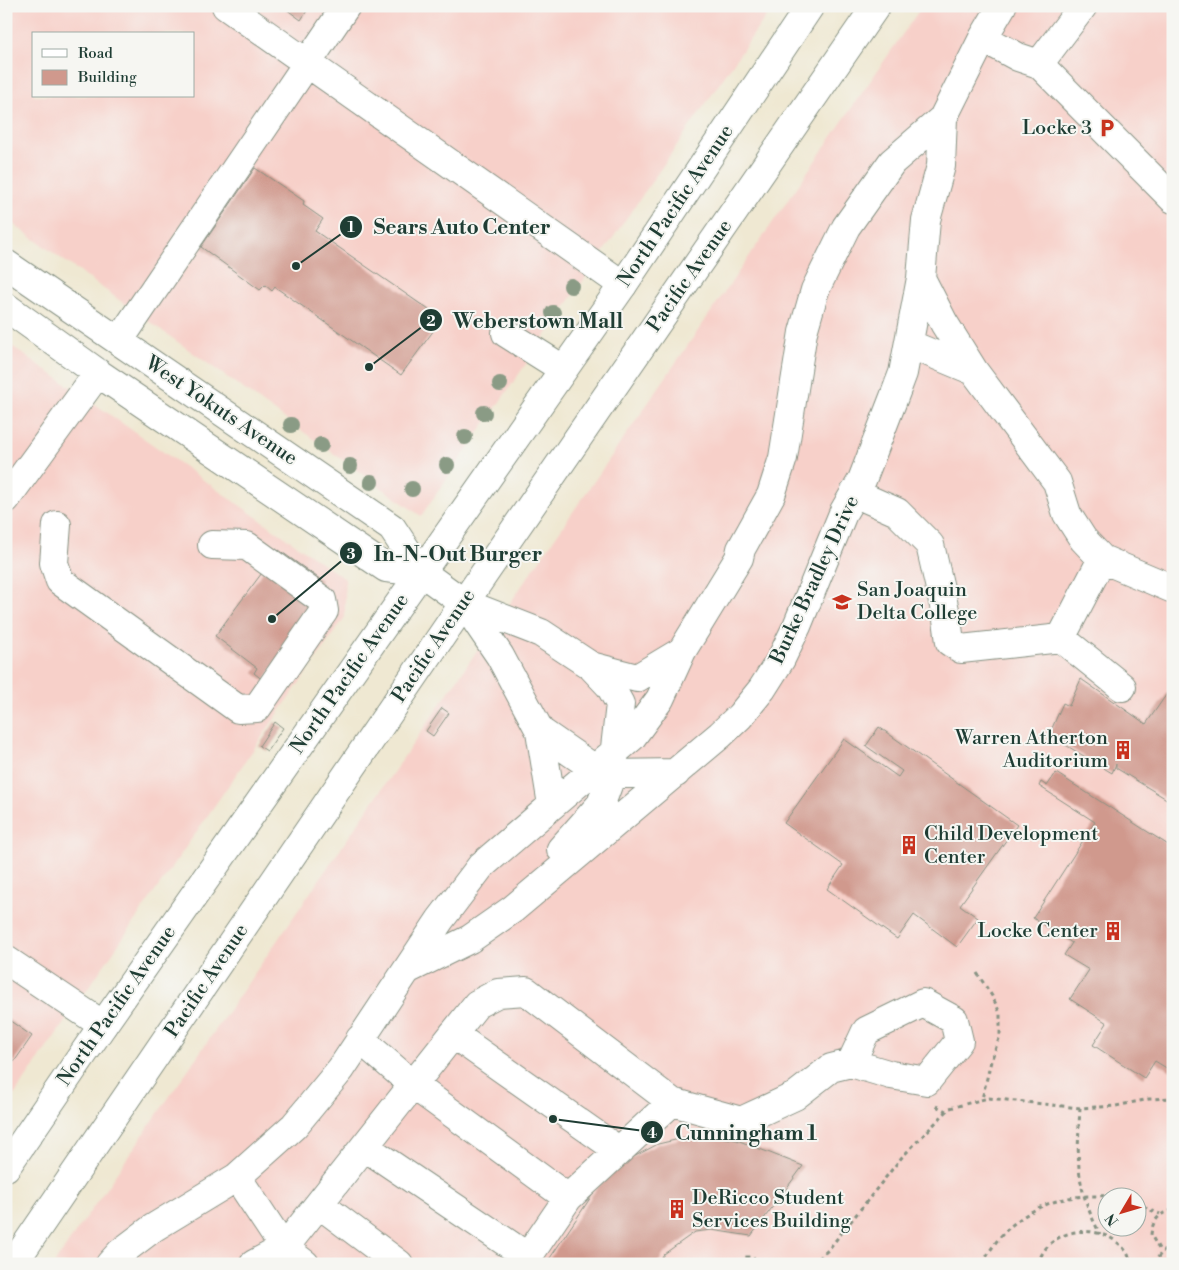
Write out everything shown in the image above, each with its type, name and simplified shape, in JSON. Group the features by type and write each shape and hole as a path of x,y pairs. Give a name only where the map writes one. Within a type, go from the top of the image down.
{"street":[{"path":"226,6 623,285"},
{"path":"119,341 346,6"},
{"name":"North Pacific Avenue","path":"6,1167 103,1025 623,285 810,6"},
{"name":"Pacific Avenue","path":"13,1264 464,603 876,6"},
{"name":"Burke Bradley Drive","path":"110,1264 120,1253 153,1228 236,1177 294,1126 341,1069 440,920 481,866 552,805 607,765 660,699 682,651 739,558 741,549 771,495 785,451 803,332 815,290 846,228 892,162 943,118 983,38 1002,6"},
{"path":"1038,64 1084,6"},
{"path":"983,38 1018,57 1038,64 1173,199"},
{"name":"Burke Bradley Drive","path":"409,969 470,939 529,895 740,716 762,689 781,659 797,626 844,511 862,480 894,397 909,344 922,278 926,220 940,166 943,118"},
{"name":"West Yokuts Avenue","path":"6,264 392,528 421,572 464,603"},
{"path":"922,278 944,323 974,371 1057,482 1067,514 1083,539 1102,559 1173,589"},
{"name":"West Yokuts Avenue","path":"6,308 98,373 386,568 421,572"},
{"path":"506,333 563,369"},
{"path":"909,344 974,371"},
{"path":"6,499 98,373"},
{"path":"854,493 897,512 930,545 947,619 950,642 961,649 1061,638 1122,687"},
{"path":"57,525 54,563 60,581 238,709 257,708 324,611 322,600 247,546 212,545"},
{"path":"1061,638 1102,559"},
{"path":"464,603 541,633 592,666 610,686 620,704 601,804 541,870 529,895"},
{"path":"464,603 500,656 540,731 552,805"},
{"path":"592,666 637,678 682,651"},
{"path":"540,731 607,765 676,772"},
{"path":"6,960 103,1025"},
{"path":"254,1264 284,1248 477,1004 498,993 526,991 672,1102 741,1121 795,1096 831,1068 851,1063"},
{"path":"453,1034 618,1150"},
{"path":"360,1039 412,1084 568,1198"},
{"path":"365,1147 525,1260 568,1198 672,1102"},
{"path":"236,1177 284,1248 305,1264"},
{"path":"319,1204 399,1264"}],"path":[{"path":"977,973 992,996 1000,1013 1000,1036 991,1060 982,1099"},
{"path":"812,1264 828,1250 902,1157 950,1108 988,1098 1080,1108 1116,1106 1149,1099 1173,1098"},
{"path":"928,1102 946,1111"},
{"path":"1080,1108 1077,1166 1082,1196 1096,1226"},
{"path":"983,1264 1006,1230 1037,1208 1073,1196 1096,1197"},
{"path":"1146,1208 1160,1214"},
{"path":"1173,1210 1160,1214 1155,1220 1152,1235 1154,1243 1162,1252 1173,1255"},
{"path":"1038,1264 1048,1245 1062,1235 1078,1231 1096,1233"},
{"path":"1112,1238 1122,1246 1132,1264"},
{"path":"1153,1264 1162,1252"},
{"path":"742,1264 745,1257 751,1257 763,1264"}],"shaded area":[{"path":"6,6 773,6 421,516 6,219"},
{"name":"San Joaquin Delta College","path":"922,6 1173,6 1173,1264 54,1264"},
{"path":"6,342 345,579 345,617 6,1107"}],"building":[{"path":"282,6 310,6 301,20"},
{"path":"255,168 304,201 303,205 323,219 315,231 442,319 401,375 275,287 272,291 265,285 260,290 201,247"},
{"path":"279,550 321,580 309,599 308,612 264,681 254,673 257,668 215,636"},
{"name":"Warren Atherton Auditorium","path":"1081,679 1146,724 1173,685 1173,803 1116,768 1116,764 1112,773 1049,735 1063,703 1069,706"},
{"path":"442,708 449,713 433,736 426,731"},
{"path":"275,722 283,728 267,751 259,746"},
{"name":"Child Development Center","path":"879,727 1017,825 960,905 978,918 957,947 914,915 897,939 827,889 843,865 784,823 844,739 898,777 902,771 866,746"},
{"name":"Locke Center","path":"1056,773 1173,848 1173,1072 1155,1061 1144,1078 1093,1045 1107,1023 1070,999 1089,970 1064,955 1072,943 1033,918 1095,822 1039,786 1041,782 1047,786"},
{"path":"6,1018 32,1036 14,1062 9,1059 6,1063"},
{"name":"DeRicco Student Services Building","path":"701,1134 737,1140 803,1166 751,1236 711,1230 695,1232 664,1254 657,1264 546,1264 597,1188 624,1162 658,1144"}],"place":[{"name":"Locke 3","path":"1107,128"},
{"name":"Sears Auto Center","path":"296,266"},
{"name":"Weberstown Mall","path":"369,367"},
{"name":"San Joaquin Delta College","path":"842,602"},
{"name":"In-N-Out Burger","path":"272,619"},
{"name":"Warren Atherton Auditorium","path":"1123,750"},
{"name":"Child Development Center","path":"909,845"},
{"name":"Locke Center","path":"1113,931"},
{"name":"Cunningham 1","path":"553,1119"},
{"name":"DeRicco Student Services Building","path":"677,1209"}]}
